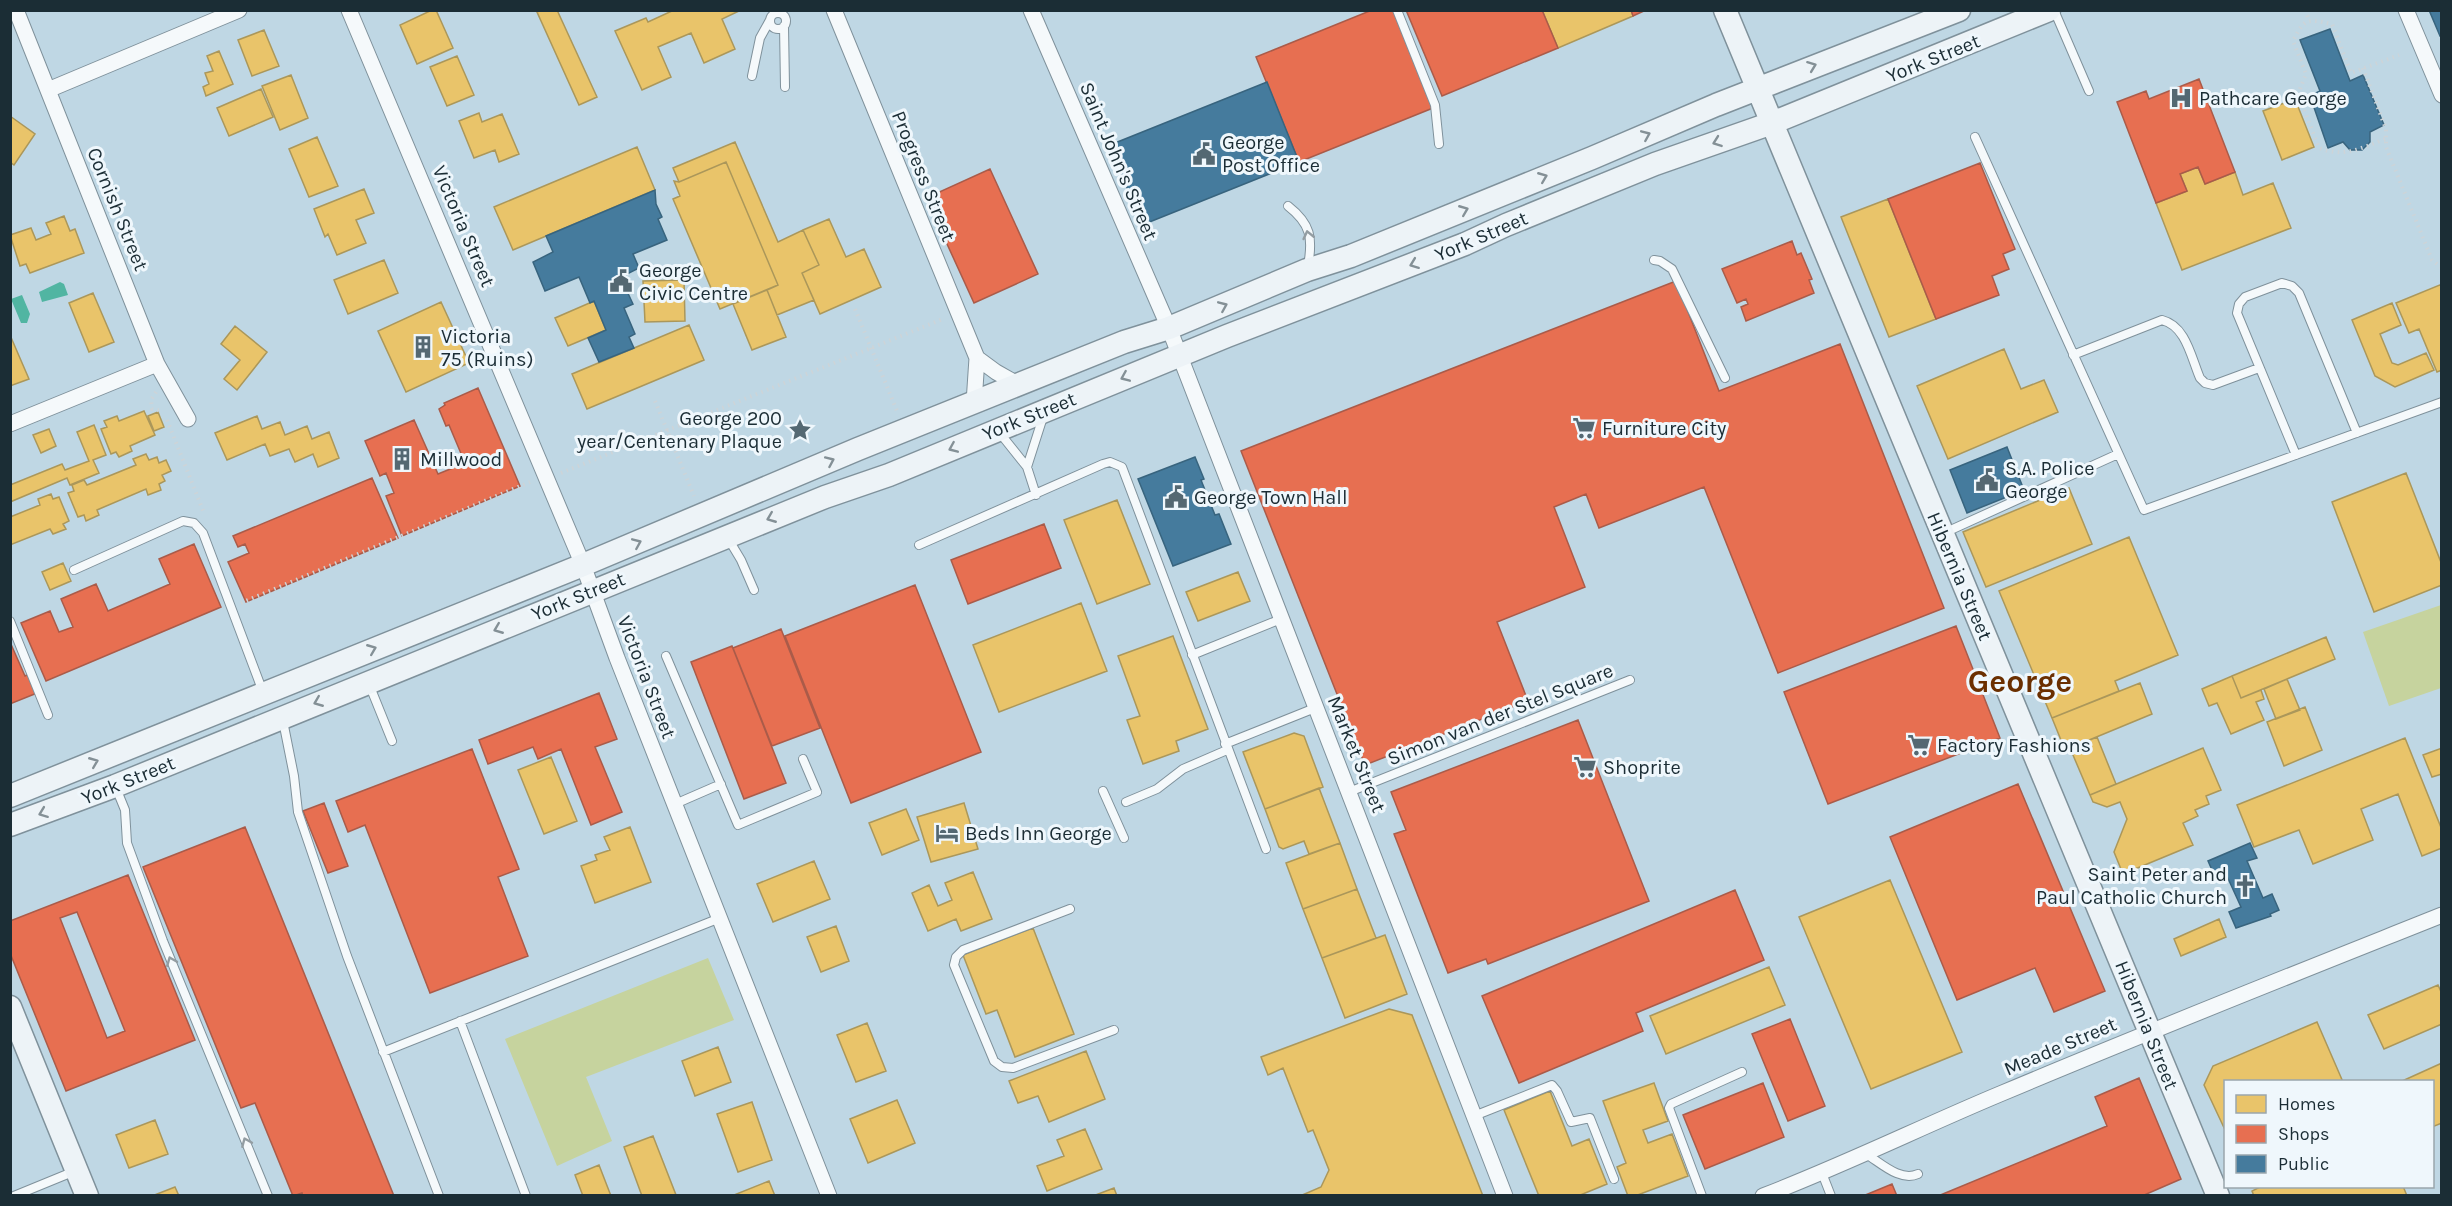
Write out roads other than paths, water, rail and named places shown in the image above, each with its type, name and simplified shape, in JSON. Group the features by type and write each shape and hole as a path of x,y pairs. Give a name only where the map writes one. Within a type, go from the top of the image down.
{"main road":[{"name":"Hibernia Street","path":"1725,10 2217,1195"},
{"name":"York Street","path":"10,796 583,566 905,430 1124,342 1169,328 1307,270 1351,256 1758,88 1959,10"},
{"name":"York Street","path":"10,825 115,786 825,496 889,475 1179,356 1465,244 1655,164 1772,123 2049,10"},
{"path":"10,1007 87,1196"}],"street":[{"name":"Cornish Street","path":"16,10 157,364 188,419"},
{"path":"48,90 239,10"},
{"name":"Victoria Street","path":"349,10 583,566 829,1196"},
{"name":"Progress Street","path":"834,10 978,358 974,403"},
{"name":"Saint John's Street","path":"1031,10 1169,328"},
{"path":"2406,10 2442,95"},
{"name":"Market Street","path":"1169,328 1505,1196"},
{"path":"978,358 1019,385"},
{"path":"10,424 157,364"},
{"name":"Meade Street","path":"1763,1196 1822,1173 2150,1031 2442,915"}],"lane":[{"path":"1397,10 1435,105 1439,144"},
{"path":"2054,10 2089,91"},
{"path":"752,76 760,38 773,14 778,12 786,19 784,26 785,87"},
{"path":"770,21 775,28 784,26"},
{"path":"1975,137 2144,510 2442,402"},
{"path":"1288,206 1302,217 1310,234 1307,270"},
{"path":"1654,260 1672,269 1725,378"},
{"path":"2295,455 2237,313 2239,304 2245,297 2282,283 2292,286 2299,293 2357,433"},
{"path":"2073,355 2162,320 2172,322 2181,330 2200,378 2205,383 2213,385 2259,368"},
{"path":"1027,467 1046,410"},
{"path":"997,429 1027,467 1036,495"},
{"path":"1942,534 2118,454"},
{"path":"919,545 1110,462 1122,467 1266,849"},
{"path":"75,570 183,521 194,523 203,533 264,693"},
{"path":"727,536 754,590"},
{"path":"1192,655 1281,619"},
{"path":"10,621 48,715"},
{"path":"666,656 738,825 817,792 802,759"},
{"name":"Simon van der Stel Square","path":"1349,792 1630,680"},
{"path":"368,682 392,741"},
{"path":"1126,802 1156,789 1183,769 1226,747 1316,708"},
{"path":"282,717 294,776 298,812 347,956 438,1193"},
{"path":"675,804 721,784"},
{"path":"115,786 126,810 128,843 149,903 268,1196"},
{"path":"1104,791 1124,838"},
{"path":"1070,909 963,950 956,957 954,965 994,1061 1002,1067 1012,1068 1114,1030"},
{"path":"383,1052 720,918"},
{"path":"460,1021 526,1196"},
{"path":"1702,1196 1669,1108 1671,1104 1742,1072"},
{"path":"1474,1116 1552,1085 1571,1122 1590,1118 1614,1179"},
{"path":"1865,1153 1904,1176 1918,1174"},
{"path":"14,1196 76,1170"},
{"path":"1822,1173 1831,1196"}],"place":[{"name":"Pathcare George","path":"2181,98"},
{"name":"George Post Office","path":"1204,154"},
{"name":"George Civic Centre","path":"621,281"},
{"name":"Victoria 75 (Ruins)","path":"423,347"},
{"name":"Furniture City","path":"1584,428"},
{"name":"George 200 year/Centenary Plaque","path":"800,430"},
{"name":"Millwood","path":"402,459"},
{"name":"S.A. Police George","path":"1987,480"},
{"name":"George Town Hall","path":"1176,497"},
{"name":"Factory Fashions","path":"1919,745"},
{"name":"Shoprite","path":"1585,767"},
{"name":"Beds Inn George","path":"947,833"},
{"name":"Saint Peter and Paul Catholic Church","path":"2245,886"}],"district":[{"name":"George","path":"2020,681"}]}
